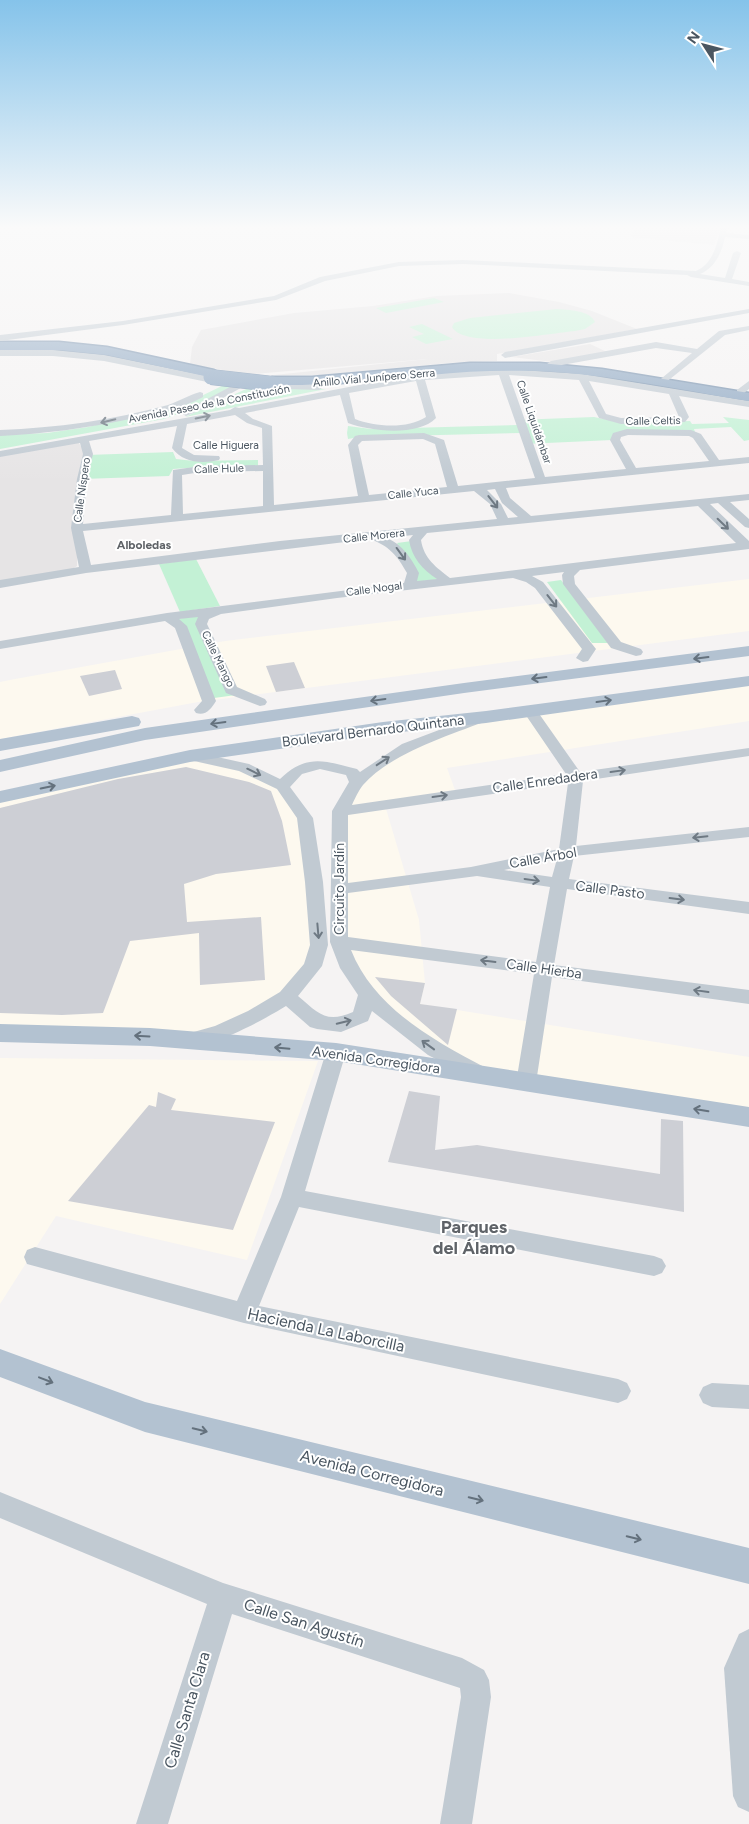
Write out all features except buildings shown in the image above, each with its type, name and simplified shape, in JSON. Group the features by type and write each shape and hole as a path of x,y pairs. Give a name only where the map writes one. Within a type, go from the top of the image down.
{"highway":[{"name":"Anillo Vial Junípero Serra","path":"0,348 79,351 219,377 273,382 328,383 462,370 529,369 594,374 747,398"},
{"name":"Anillo Vial Junípero Serra","path":"273,382 312,381 478,367 540,367 625,377 747,398"},
{"path":"625,377 665,380 688,387"}],"main road":[{"path":"0,745 201,710 582,658 749,638"},
{"name":"Boulevard Bernardo Quintana","path":"0,766 145,734 197,726 464,688 749,651"},
{"name":"Boulevard Bernardo Quintana","path":"0,782 128,755 311,724 749,667"},
{"name":"Boulevard Bernardo Quintana","path":"0,797 190,756 383,728 486,717 749,681"},
{"path":"383,728 418,718 503,703 510,698"},
{"path":"0,757 109,726"},
{"name":"Avenida Corregidora","path":"1,1039 55,1035 118,1035 336,1052 749,1117"},
{"name":"Avenida Corregidora","path":"0,1362 145,1417 749,1566"}],"street":[{"path":"0,336 175,313"},
{"path":"504,363 744,313"},
{"path":"665,380 722,333 749,328"},
{"path":"0,348 65,344 90,346 136,354 219,377 249,381 320,377 450,365 504,363 551,364 591,368 665,380 747,398 749,384"},
{"path":"551,364 656,345 699,352"},
{"path":"0,348 104,358 175,374 219,377 300,388 331,387 406,379"},
{"path":"585,358 591,368"},
{"name":"Avenida Paseo de la Constitución","path":"0,452 84,440 183,422 236,410 504,363 673,392 747,398"},
{"name":"Calle Liquidámbar","path":"504,363 541,480"},
{"path":"169,407 187,390 188,381 175,374"},
{"name":"Avenida Paseo de la Constitución","path":"0,433 90,426 169,407 195,398 219,377"},
{"path":"344,392 351,421 356,424 370,427 417,426 426,423 431,418 420,377"},
{"path":"582,377 602,416 616,420 682,420 684,417 673,392"},
{"path":"0,452 168,420 202,406 249,381"},
{"name":"Calle Higuera","path":"183,422 177,448 183,456 196,459 268,463 267,426 250,421 236,410"},
{"name":"Calle Celtis","path":"633,472 615,440 617,435 627,432 691,434 697,436 716,463"},
{"path":"364,498 353,445 360,438 424,436 434,438 440,442 453,489"},
{"name":"Calle Níspero","path":"84,440 88,454 82,479 77,528 86,569"},
{"name":"Calle Yuca","path":"77,528 749,460"},
{"path":"268,463 269,508"},
{"name":"Calle Hule","path":"177,518 177,472 268,463"},
{"path":"500,484 501,492 516,512 530,520"},
{"path":"475,487 486,493 502,515 503,522"},
{"name":"Calle Morera","path":"0,584 86,569 280,546 749,497"},
{"path":"721,500 749,525"},
{"path":"701,502 747,545"},
{"path":"423,531 415,540 416,550 427,567 446,580"},
{"path":"373,537 391,542 402,554 413,573 410,584"},
{"name":"Calle Nogal","path":"0,645 167,617 410,584 576,568 747,545"},
{"path":"576,568 568,576 569,584 616,645 636,652"},
{"path":"514,574 530,579 539,585 589,649 582,658"},
{"name":"Calle Mango","path":"219,610 204,617 201,624 231,690 260,702"},
{"name":"Calle Mango","path":"167,617 181,626 209,700 201,710"},
{"path":"569,624 596,619"},
{"path":"192,658 215,655"},
{"path":"526,1083 559,884 567,852 576,777 530,711"},
{"name":"Circuito Jardín","path":"486,717 407,747 378,765 357,782 340,811 339,889 339,942 349,968 367,995 392,1018 435,1050 486,1077"},
{"name":"Calle Enredadera","path":"340,811 749,752"},
{"path":"190,756 244,767 282,786 297,771 319,764 352,772 357,782"},
{"path":"693,760 749,765"},
{"name":"Circuito Jardín","path":"190,1040 220,1031 255,1016 287,997 314,966 319,945 314,882 305,818 282,786"},
{"name":"Calle Árbol","path":"339,889 471,872 567,852 749,832"},
{"name":"Calle Pasto","path":"471,872 749,908"},
{"name":"Calle Hierba","path":"339,942 749,997"},
{"path":"287,997 317,1022 341,1025 361,1016 367,995"},
{"path":"244,1313 292,1197 336,1052"},
{"path":"292,1197 654,1266"},
{"name":"Hacienda La Laborcilla","path":"35,1257 244,1313 618,1391"},
{"path":"712,1395 749,1397"},
{"name":"Calle San Agustín","path":"1,1508 223,1597 462,1673 474,1680 476,1697 456,1824"},
{"name":"Calle Santa Clara","path":"152,1824 223,1597"},
{"path":"749,1644 738,1668 749,1796"}],"shaded area":[{"path":"293,313 597,313 637,329 497,354 497,361 449,363 319,375 274,375 428,359 254,374 228,371 190,364 192,347 201,330"},
{"path":"590,344 607,352 552,362 512,357"},
{"path":"78,442 87,455 77,528 77,566 69,571 0,582 0,456"},
{"path":"749,579 749,631 198,702 0,739 0,682 225,641"},
{"path":"749,681 749,721 447,768 455,790 384,802 419,920 425,983 420,1004 749,1057 749,1117 486,1077 435,1050 349,968 340,811 378,765 486,717"},
{"path":"190,756 214,760 282,786 305,818 319,945 287,997 190,1040 0,1033 0,797"},
{"path":"0,1058 318,1061 247,1260 56,1216 0,1304"}],"green space":[{"path":"517,313 584,313 595,322 585,329 575,331 529,337 490,339 473,338 460,334 452,327 454,323 470,318"},
{"path":"422,324 453,339 426,344 412,337 424,334 409,327"},
{"path":"226,384 236,385 198,407 164,419 0,449 0,435 47,433 88,427 193,400"},
{"path":"246,389 326,389 185,417"},
{"path":"594,417 619,422 690,421 692,424 729,423 723,417 749,420 749,440 744,441 731,427 694,429 695,432 627,432 612,440 525,444 520,433 359,437 348,439 347,433 348,426 371,429 517,425 516,420"},
{"path":"173,452 176,459 194,461 258,460 258,468 202,467 173,469 169,476 82,479 87,455"},
{"path":"412,541 441,579 414,582 404,552 397,543"},
{"path":"196,559 220,606 180,612 159,564"},
{"path":"561,580 608,643 592,643 547,582"},
{"path":"200,616 236,695 214,698 176,619"}],"district":[{"name":"Alboledas","path":"144,545"},
{"name":"Parques del Álamo","path":"474,1237"}]}
